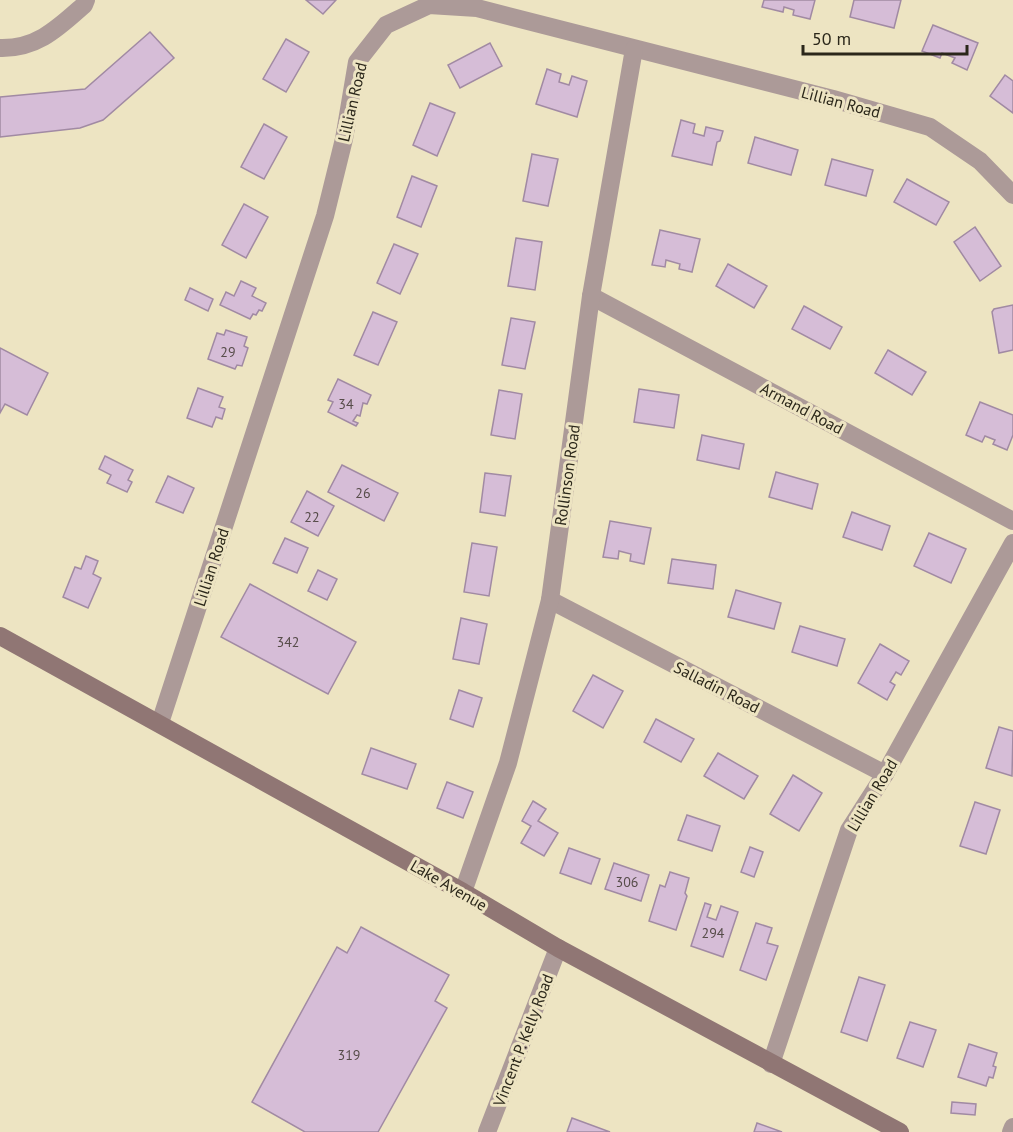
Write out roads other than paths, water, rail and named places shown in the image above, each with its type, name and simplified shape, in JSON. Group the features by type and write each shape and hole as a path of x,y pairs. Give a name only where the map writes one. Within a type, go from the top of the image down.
{"main road":[{"name":"Lake Avenue","path":"0,636 463,892 558,948 900,1132"}],"street":[{"path":"0,48 15,49 50,36 84,5 86,0"},
{"name":"Lillian Road","path":"160,723 325,216 344,139 357,62 386,25 429,5 477,8 833,99 930,127 980,161 1013,195"},
{"name":"Rollinson Road","path":"463,892 508,763 550,600 591,296 634,49"},
{"name":"Armand Road","path":"591,296 1013,521"},
{"name":"Lillian Road","path":"771,1064 849,830 885,774 1013,543"},
{"name":"Salladin Road","path":"550,600 885,774"},
{"name":"Vincent P. Kelly Road","path":"487,1132 558,948"},
{"path":"1011,1132 1013,1127"}]}
